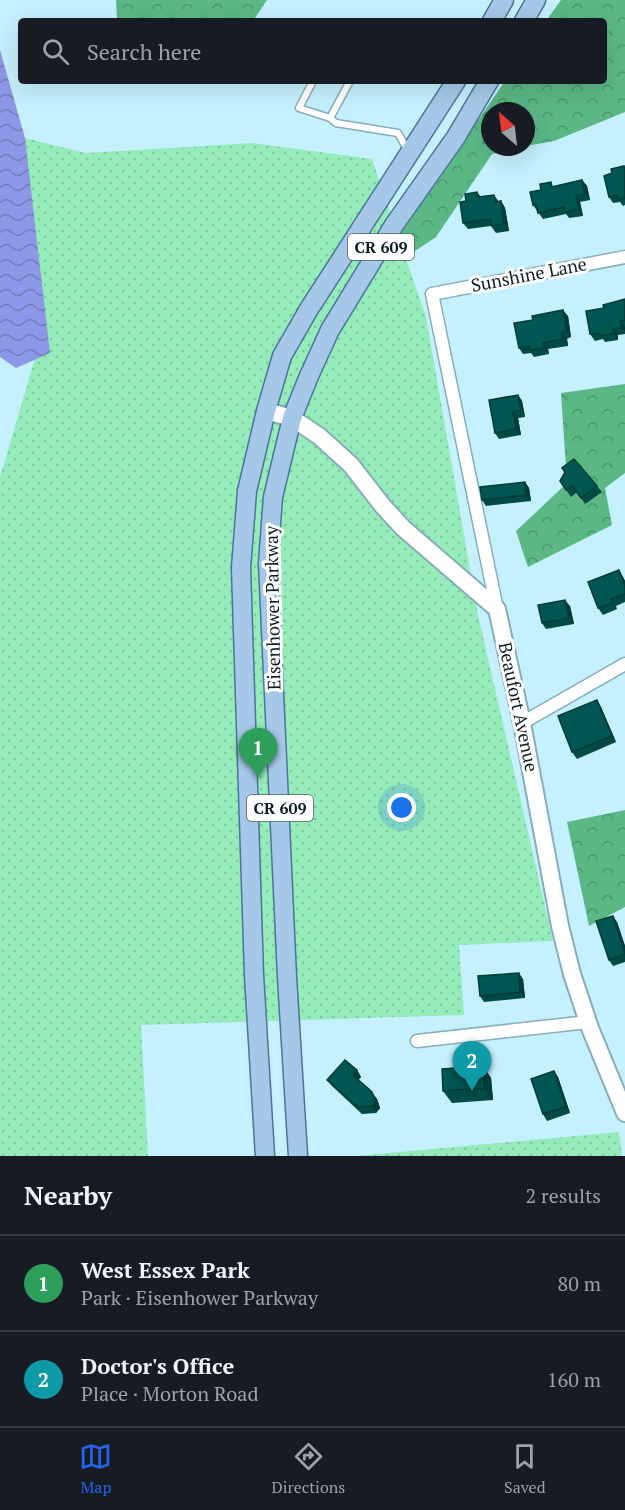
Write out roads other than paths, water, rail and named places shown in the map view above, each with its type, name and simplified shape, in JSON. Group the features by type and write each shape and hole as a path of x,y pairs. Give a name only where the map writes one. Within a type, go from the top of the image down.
{"main road":[{"path":"494,18 504,0"},
{"path":"526,18 536,0"},
{"name":"Eisenhower Parkway","path":"265,1156 255,975 241,568 247,491 282,356 309,309 454,84"},
{"name":"Eisenhower Parkway","path":"298,1156 268,563 273,497 292,418 330,330 394,225 456,136 485,84"}],"street":[{"name":"Sunshine Lane","path":"432,294 625,257"},
{"name":"Beaufort Avenue","path":"432,294 522,723 560,926 572,974 588,1022 625,1113"},
{"path":"266,411 292,418 319,436 341,455 403,528 441,562 479,591 497,609"},
{"path":"522,723 625,664"},
{"path":"417,1041 588,1022"}],"lane":[{"path":"312,84 299,108 330,118 336,123 398,133 410,153"},
{"path":"330,118 348,84"}],"water":[{"path":"0,50 25,138 50,353 16,368 0,357"}],"place":[{"name":"West Essex Park","path":"258,778"},
{"name":"Doctor's Office","path":"472,1091"}]}
